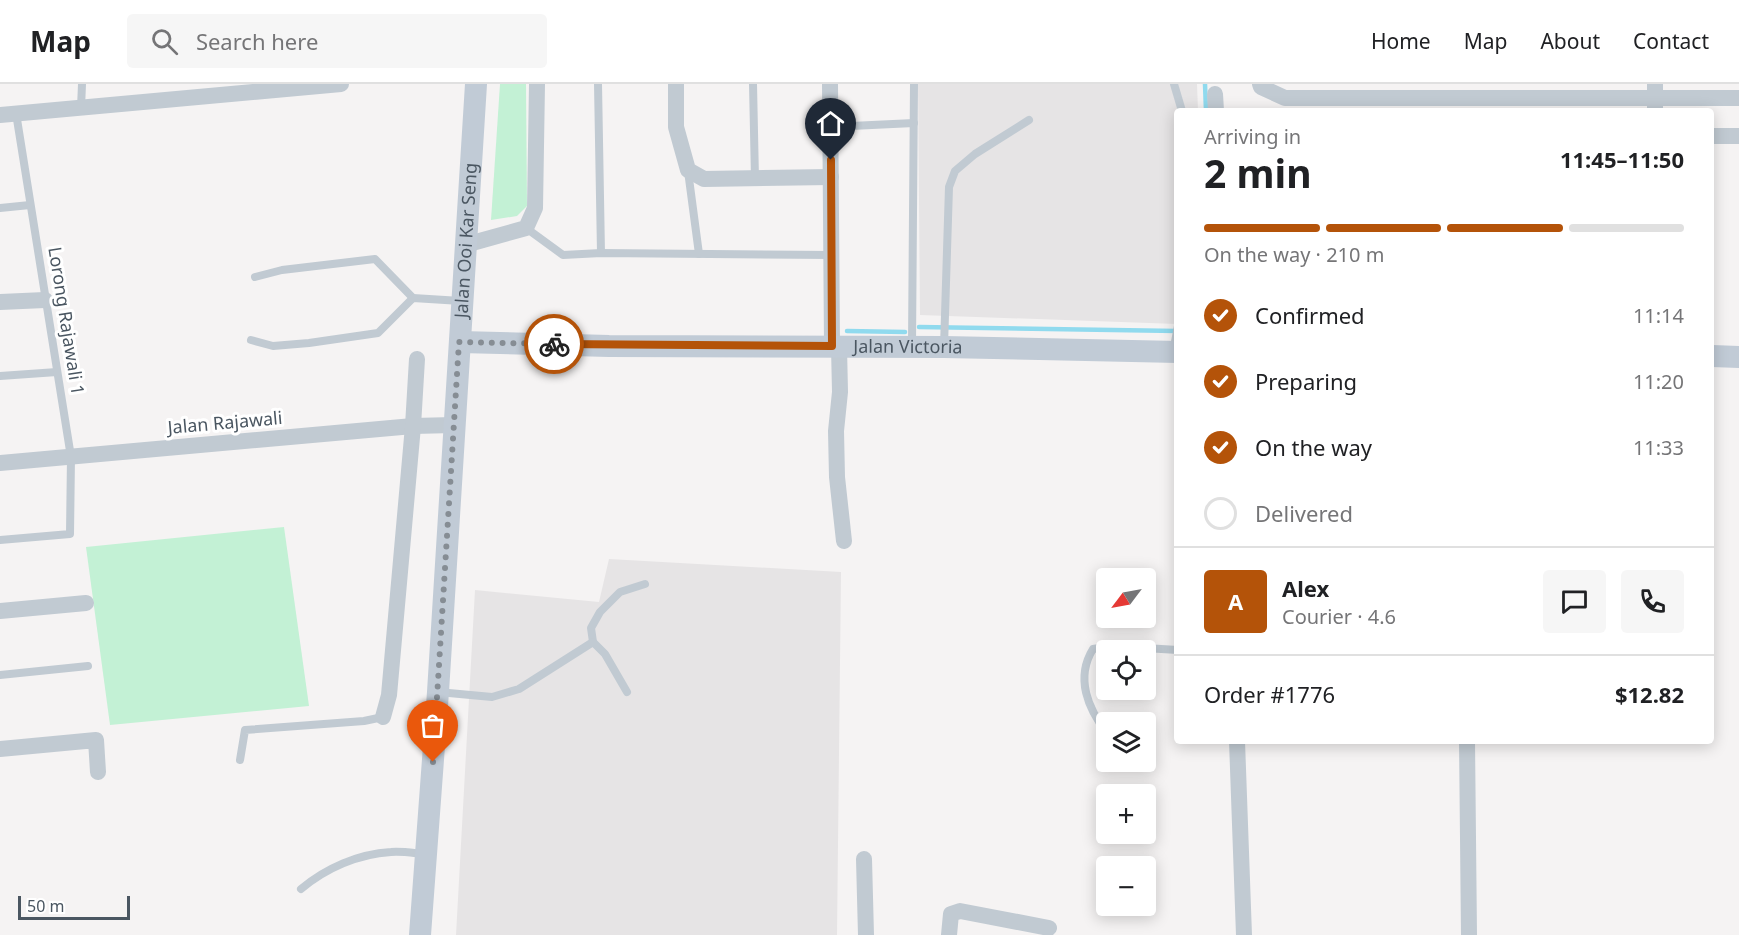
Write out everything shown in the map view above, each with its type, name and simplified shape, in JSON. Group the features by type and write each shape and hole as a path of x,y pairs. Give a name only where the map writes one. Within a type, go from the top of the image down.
{"main road":[{"name":"Jalan Ooi Kar Seng","path":"420,935 438,692 476,84"},
{"name":"Jalan Victoria","path":"459,342 609,346 912,347 944,341 1174,347"},
{"path":"1714,356 1739,357"}],"street":[{"path":"8,114 298,86 341,84"},
{"path":"465,245 526,228 535,207 537,84"},
{"path":"676,84 676,127 688,170 704,179 831,177"},
{"path":"830,84 831,255 840,392 836,431 837,477 844,541"},
{"path":"1260,86 1285,98 1397,91 1458,91 1739,99"},
{"path":"1714,136 1739,136"},
{"path":"0,302 45,300"},
{"path":"383,717 390,695 417,360"},
{"name":"Jalan Rajawali","path":"0,463 413,426 454,425"},
{"path":"0,611 86,603"},
{"path":"0,749 96,740 98,772"},
{"path":"1237,744 1244,935"},
{"path":"1467,744 1469,935"},
{"path":"864,859 866,935"},
{"path":"949,935 951,914 960,911 1049,928"}],"lane":[{"path":"81,84 81,108"},
{"path":"598,84 602,253"},
{"path":"753,84 755,179"},
{"path":"912,347 914,84"},
{"path":"1174,84 1181,108"},
{"name":"Lorong Rajawali 1","path":"0,540 70,534 70,457 30,205 8,114"},
{"path":"944,341 949,188 955,171 975,154 1029,120"},
{"path":"830,128 914,123"},
{"path":"688,170 699,254"},
{"path":"0,208 30,205"},
{"path":"526,228 563,255 602,253 831,255"},
{"path":"255,277 282,270 375,259 413,298 462,302"},
{"path":"251,340 273,346 378,333 413,298"},
{"path":"0,376 57,372"},
{"path":"627,693 605,654 593,642 591,628 600,612 620,592 645,584"},
{"path":"438,692 492,697 519,688 593,642"},
{"path":"1096,719 1087,699 1086,660 1093,649 1111,646 1174,650"},
{"path":"0,675 88,666"},
{"path":"240,760 245,730 364,721 383,717"},
{"path":"301,889 318,875 362,856 392,851 427,854"}],"shaded area":[{"path":"918,84 1197,84 1198,108 1174,108 1174,324 920,315"},
{"path":"609,559 841,572 837,935 456,935 475,590 599,602"}],"green space":[{"path":"500,84 526,84 527,206 517,216 491,220"},
{"path":"284,527 309,706 110,725 86,547"}],"waterway":[{"path":"1205,84 1206,108"},
{"path":"919,327 1174,331"},
{"path":"847,331 905,332"}],"way so far":[{"path":"433,762 459,342 554,344"}],"route":[{"path":"554,344 832,346 831,160"}]}
